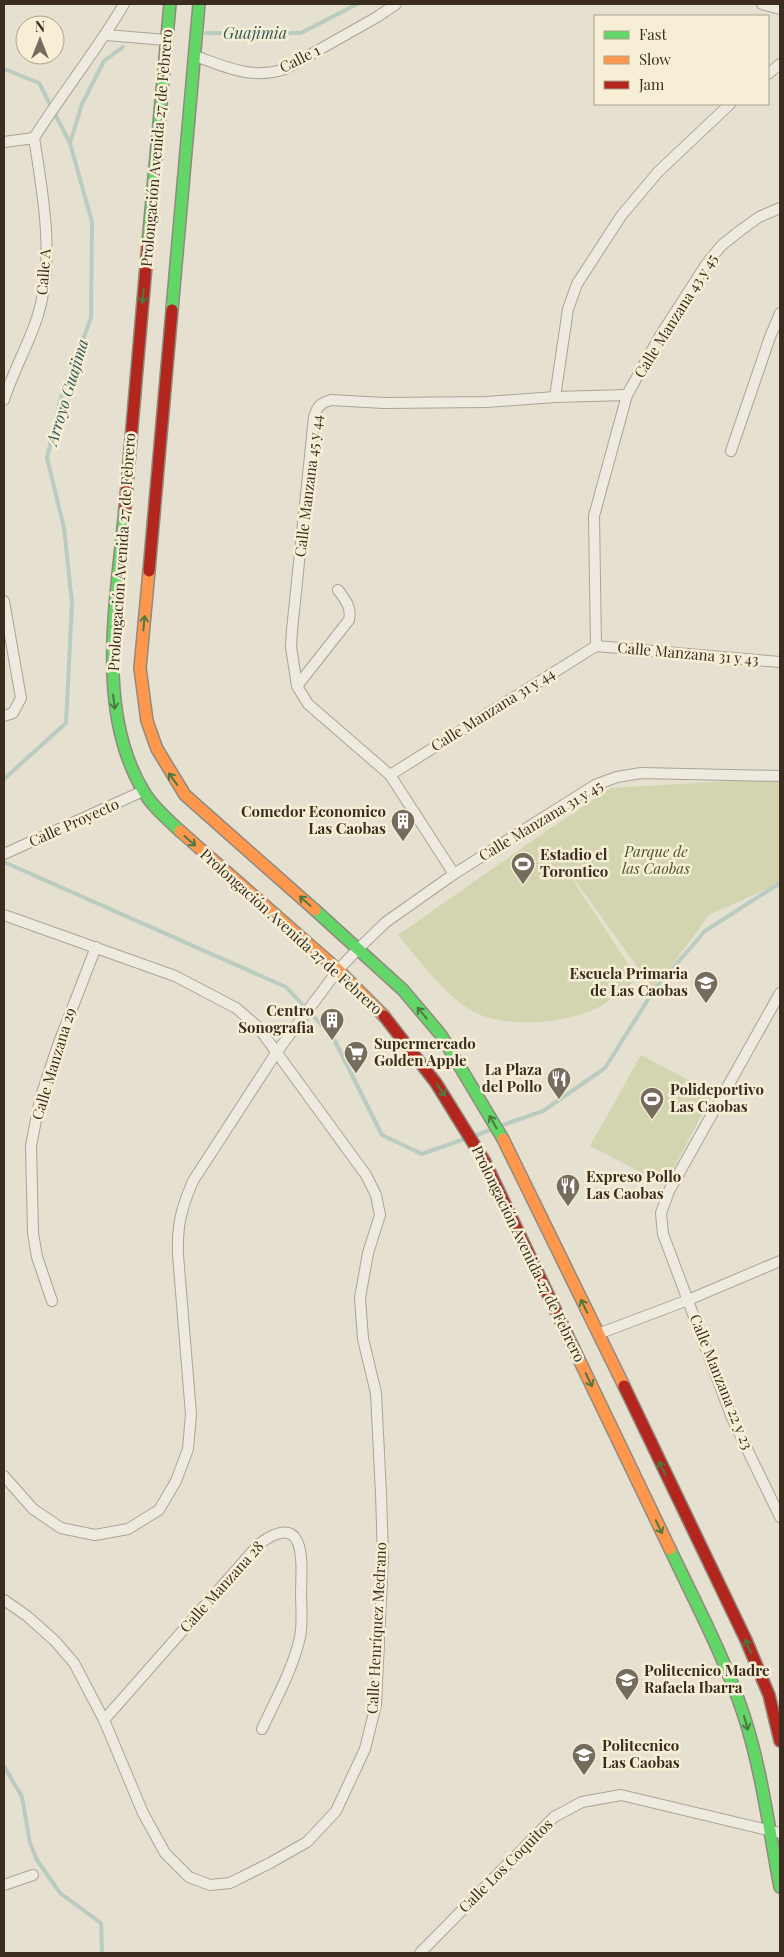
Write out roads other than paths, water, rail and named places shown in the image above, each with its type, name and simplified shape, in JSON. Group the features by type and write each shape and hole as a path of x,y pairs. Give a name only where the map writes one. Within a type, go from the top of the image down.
{"main road":[{"name":"Prolongación Avenida 27 de Febrero","path":"170,4 116,604 112,669 114,703 119,733 143,792 178,831 338,970 387,1018 422,1061 454,1108 485,1162 726,1668 744,1716 775,1831 780,1887"},
{"name":"Prolongación Avenida 27 de Febrero","path":"198,4 195,56 141,658 143,705 153,742 165,768 185,796 359,948 402,990 441,1035 508,1147 746,1640 769,1695 780,1742"}],"street":[{"path":"4,142 34,138 63,93 106,35 124,4"},
{"name":"Calle 1","path":"195,56 238,71 269,74 285,69 396,4"},
{"path":"762,4 777,7"},
{"path":"106,35 166,40"},
{"path":"769,73 780,64"},
{"path":"555,397 568,309 577,284 621,216 658,172 729,105"},
{"name":"Calle A","path":"4,400 38,316 45,290 47,261 42,184 34,138"},
{"name":"Calle Manzana 43 y 45","path":"596,646 594,516 627,395 660,336 707,263 722,245 741,230 759,217 780,208"},
{"path":"731,451 780,313"},
{"name":"Calle Manzana 45 y 44","path":"390,775 308,704 297,686 291,647 292,630 314,417 317,408 322,402 331,400 384,403 487,402 555,397 627,395"},
{"path":"297,686 349,620 348,606 338,590"},
{"path":"4,601 21,698 13,714 4,716"},
{"name":"Calle Manzana 31 y 43","path":"596,646 780,662"},
{"name":"Calle Manzana 31 y 44","path":"390,775 596,646"},
{"name":"Calle Manzana 31 y 45","path":"4,1476 33,1509 61,1528 95,1534 128,1529 159,1510 176,1481 188,1449 191,1414 178,1255 178,1230 184,1203 193,1181 276,1053 338,970 386,922 454,874 595,785 617,777 641,773 780,776"},
{"path":"390,775 454,874"},
{"name":"Calle Proyecto","path":"4,854 143,792"},
{"name":"Calle Henríquez Medrano","path":"4,915 175,976 236,1008 258,1027 366,1175 376,1195 380,1215 368,1253 360,1298 363,1339 376,1393 383,1557 376,1705 365,1749 336,1811 307,1842 270,1864 230,1883 210,1885 189,1877 165,1853 143,1812 104,1720 74,1663 55,1641 27,1616 4,1600"},
{"name":"Calle Manzana 29","path":"52,1301 37,1257 33,1233 31,1146 40,1099 58,1045 96,948"},
{"name":"Calle Manzana 22 y 23","path":"780,993 669,1191 662,1213 662,1234 732,1418 780,1517"},
{"path":"598,1334 688,1300 780,1261"},
{"name":"Calle Manzana 28","path":"104,1720 259,1544 271,1535 282,1532 293,1536 300,1544 300,1636 291,1668 262,1729"},
{"name":"Calle Los Coquitos","path":"420,1953 554,1816 582,1802 621,1795 775,1831"},
{"path":"4,1885 33,1875"}],"waterway":[{"name":"Guajimia","path":"206,33 301,33 357,4"},
{"name":"Guajimia","path":"70,143 82,104 104,61 123,47"},
{"name":"Arroyo Guajima","path":"4,69 39,83 70,143 92,222 91,318 61,398 47,458 64,528 72,603 66,723 4,779"},
{"path":"4,862 286,987 333,1037 382,1135 422,1154 467,1138"},
{"path":"500,1126 543,1111 605,1068 654,990 705,931 780,883"},
{"path":"474,1136 493,1129"},
{"name":"Arroyo Guajima","path":"4,1766 22,1797 30,1843 37,1860 60,1893 101,1923 102,1953"}],"place":[{"name":"Comedor Economico Las Caobas","path":"403,842"},
{"name":"Estadio el Torontico","path":"523,885"},
{"name":"Escuela Primaria de Las Caobas","path":"706,1004"},
{"name":"Centro Sonografia","path":"332,1041"},
{"name":"Supermercado Golden Apple","path":"356,1074"},
{"name":"La Plaza del Pollo","path":"559,1100"},
{"name":"Polideportivo Las Caobas","path":"652,1120"},
{"name":"Expreso Pollo Las Caobas","path":"568,1207"},
{"name":"Politecnico Madre Rafaela Ibarra","path":"627,1701"},
{"name":"Politecnico Las Caobas","path":"584,1776"}],"park label":[{"name":"Parque de las Caobas","path":"656,860"}]}
